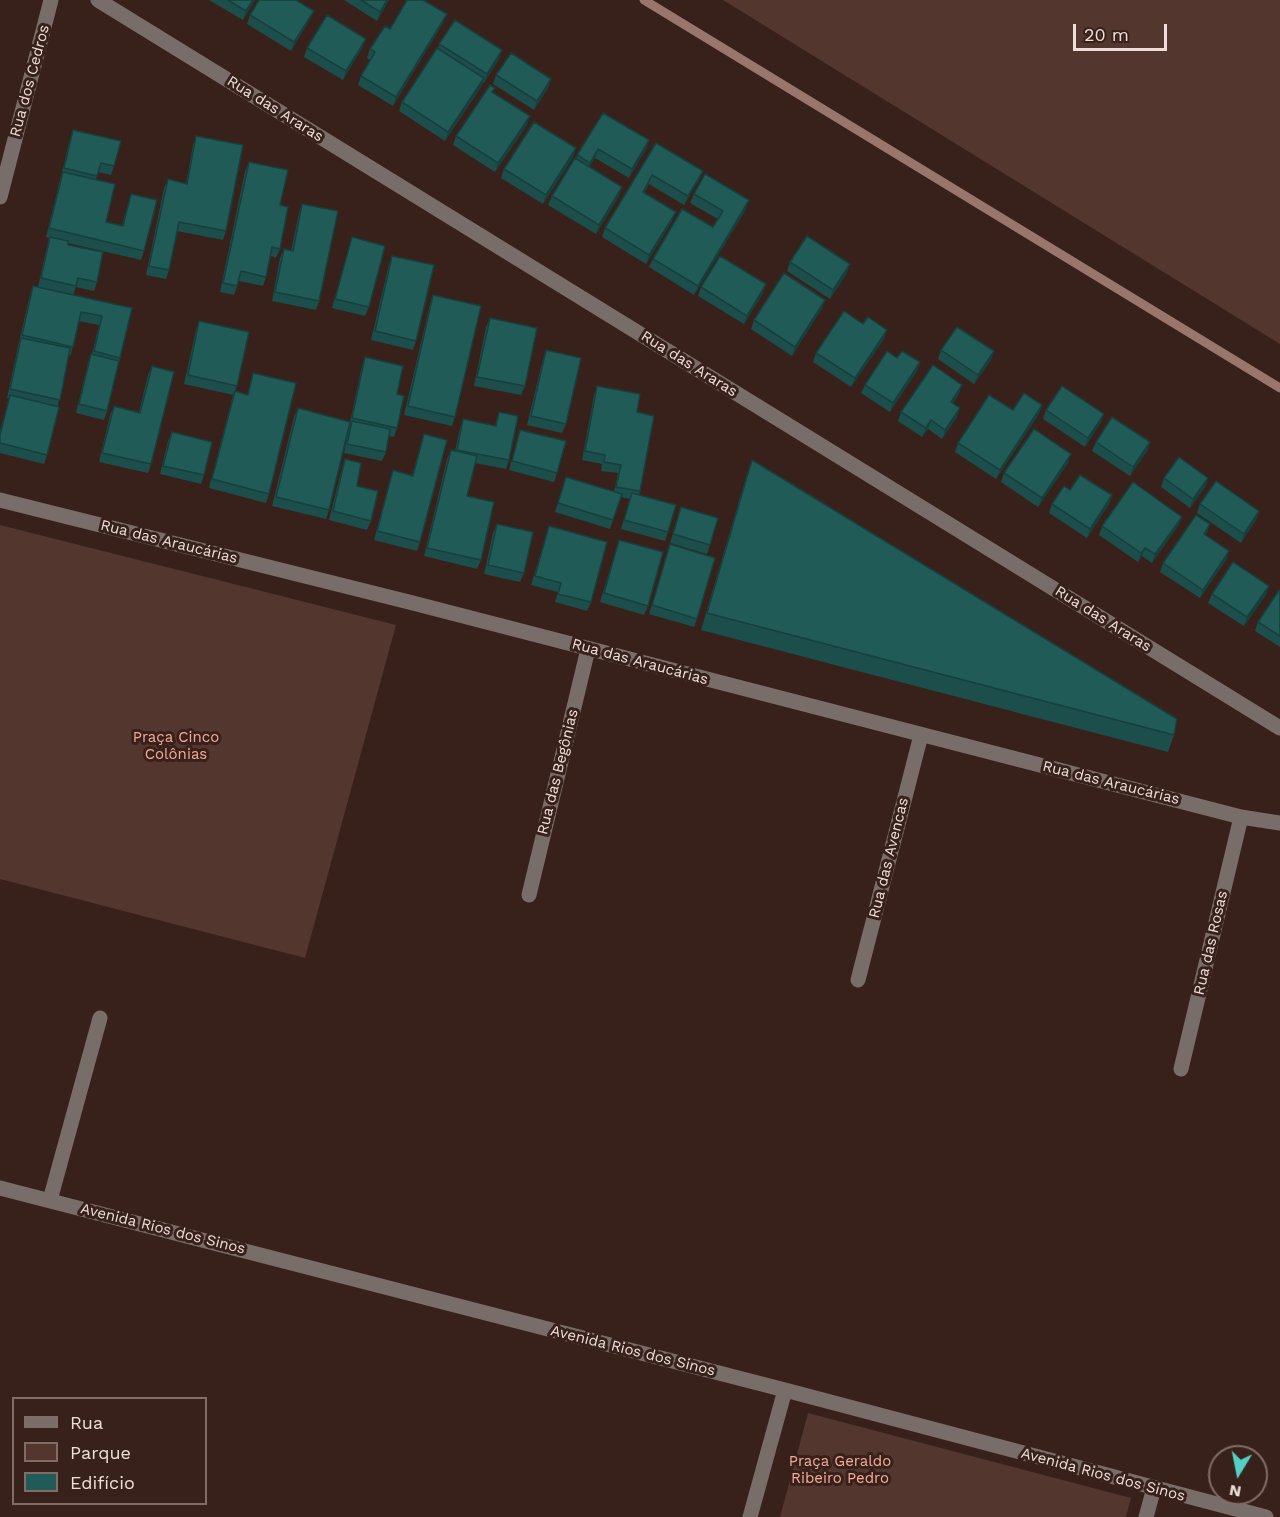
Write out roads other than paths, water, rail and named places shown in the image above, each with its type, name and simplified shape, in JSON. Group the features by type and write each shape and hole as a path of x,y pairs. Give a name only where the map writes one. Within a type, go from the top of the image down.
{"street":[{"name":"Rua dos Cedros","path":"0,197 51,0"},
{"name":"Rua das Araras","path":"98,0 1280,728"},
{"name":"Rua das Araucárias","path":"0,500 1241,817 1280,823"},
{"name":"Rua das Begônias","path":"528,895 588,649"},
{"name":"Rua das Avencas","path":"858,980 921,735"},
{"name":"Rua das Rosas","path":"1181,1069 1241,817"},
{"path":"50,1200 100,1017"},
{"name":"Avenida Rios dos Sinos","path":"0,1188 785,1390 1266,1517"},
{"path":"750,1517 785,1390"},
{"path":"1146,1517 1154,1488"}],"waterway":[{"path":"644,0 1280,388"}],"park label":[{"name":"Praça Cinco Colônias","path":"176,746"},
{"name":"Praça Geraldo Ribeiro Pedro","path":"840,1470"}]}
